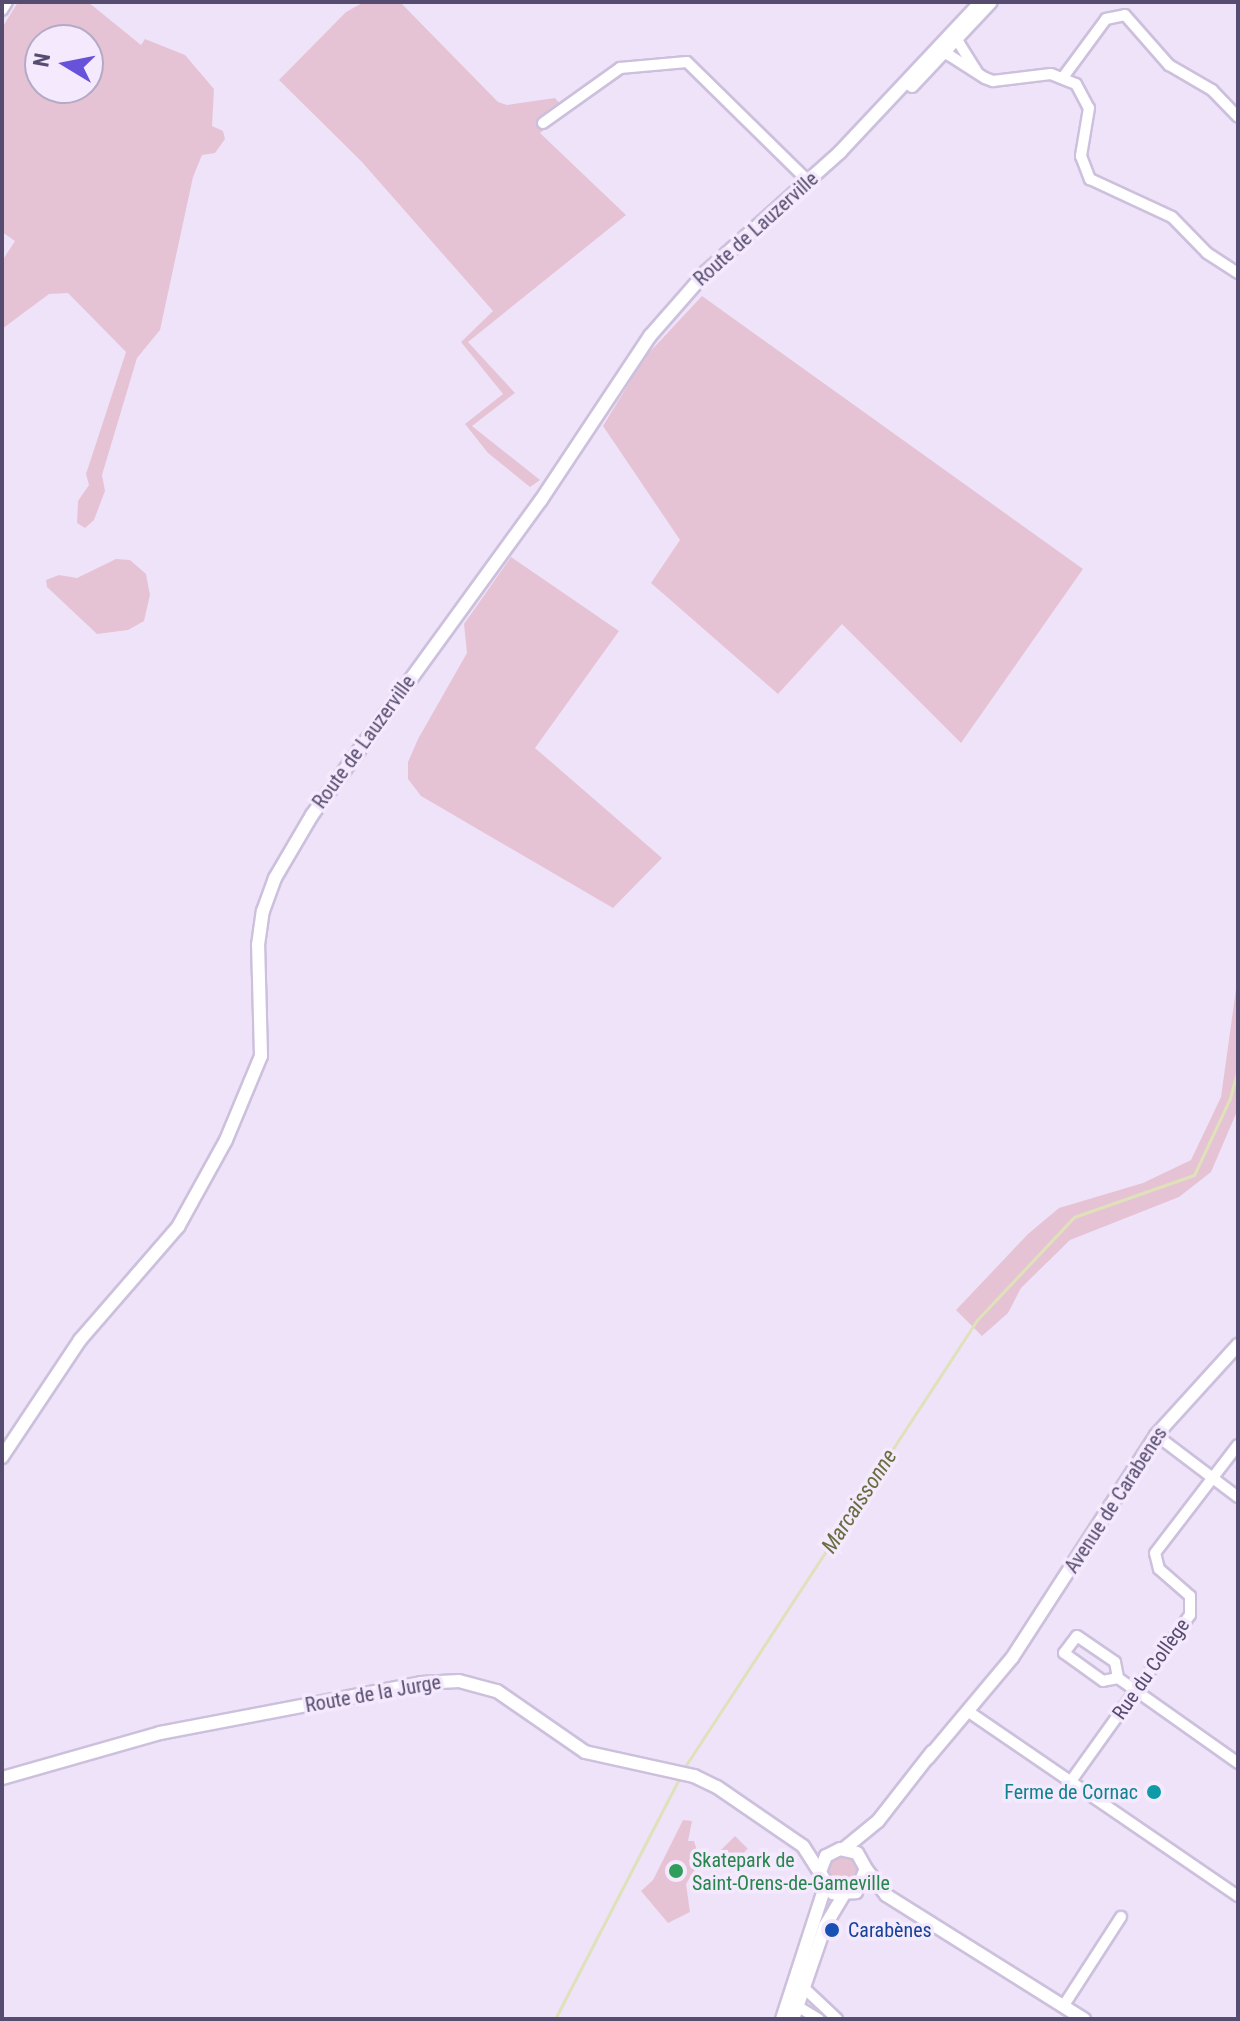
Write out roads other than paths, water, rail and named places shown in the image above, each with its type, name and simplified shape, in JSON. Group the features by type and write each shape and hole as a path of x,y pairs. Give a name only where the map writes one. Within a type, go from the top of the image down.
{"street":[{"path":"2,10 7,2"},
{"name":"Route de Lauzerville","path":"950,45 981,2"},
{"name":"Route de Lauzerville","path":"2,1457 80,1340 166,1244 202,1189 261,1056 258,945 268,896 312,815 549,490 650,336 706,272 808,181 991,2"},
{"path":"950,45 977,72 1001,82 1064,76 1106,19 1125,15 1169,65 1212,90 1238,117"},
{"path":"543,123 620,68 687,62 808,181"},
{"path":"1064,76 1088,101 1081,156 1090,179 1172,217 1207,253 1238,273"},
{"name":"Avenue de Carabenes","path":"928,1758 969,1712 1033,1625 1156,1435 1238,1345"},
{"path":"1156,1435 1238,1497"},
{"name":"Rue du Collège","path":"1071,1781 1192,1609 1186,1591 1159,1569 1155,1553 1211,1474 1238,1445"},
{"name":"Avenue de Carabenes","path":"820,1872 839,1850 878,1821 1033,1625"},
{"path":"1118,1678 1103,1681 1064,1653 1077,1636 1115,1662 1118,1678 1238,1763"},
{"name":"Route de la Jurge","path":"2,1778 160,1733 443,1681 497,1691 585,1752 694,1776 803,1846 820,1872 825,1887"},
{"path":"969,1712 1238,1896"},
{"name":"Avenue de Carabenes","path":"793,2009 825,1926 850,1894 866,1866 878,1821"},
{"name":"Route de la Jurge","path":"803,1846 839,1850"},
{"path":"839,1850 866,1866 886,1895 1084,2019"},
{"path":"782,2019 793,2009 825,1887 850,1894 886,1895"},
{"path":"1064,2005 1121,1917"},
{"path":"803,1987 837,2019"},
{"path":"793,2009 819,2019"}],"waterway":[{"name":"Marcaissonne","path":"684,1768 977,1320 1074,1217 1194,1175 1230,1098 1238,1068"},
{"name":"Marcaissonne","path":"555,2019 681,1775"}],"place":[{"name":"Ferme de Cornac","path":"1154,1792"},
{"name":"Skatepark de Saint-Orens-de-Gameville","path":"676,1871"},
{"name":"Carabènes","path":"832,1930"}]}
